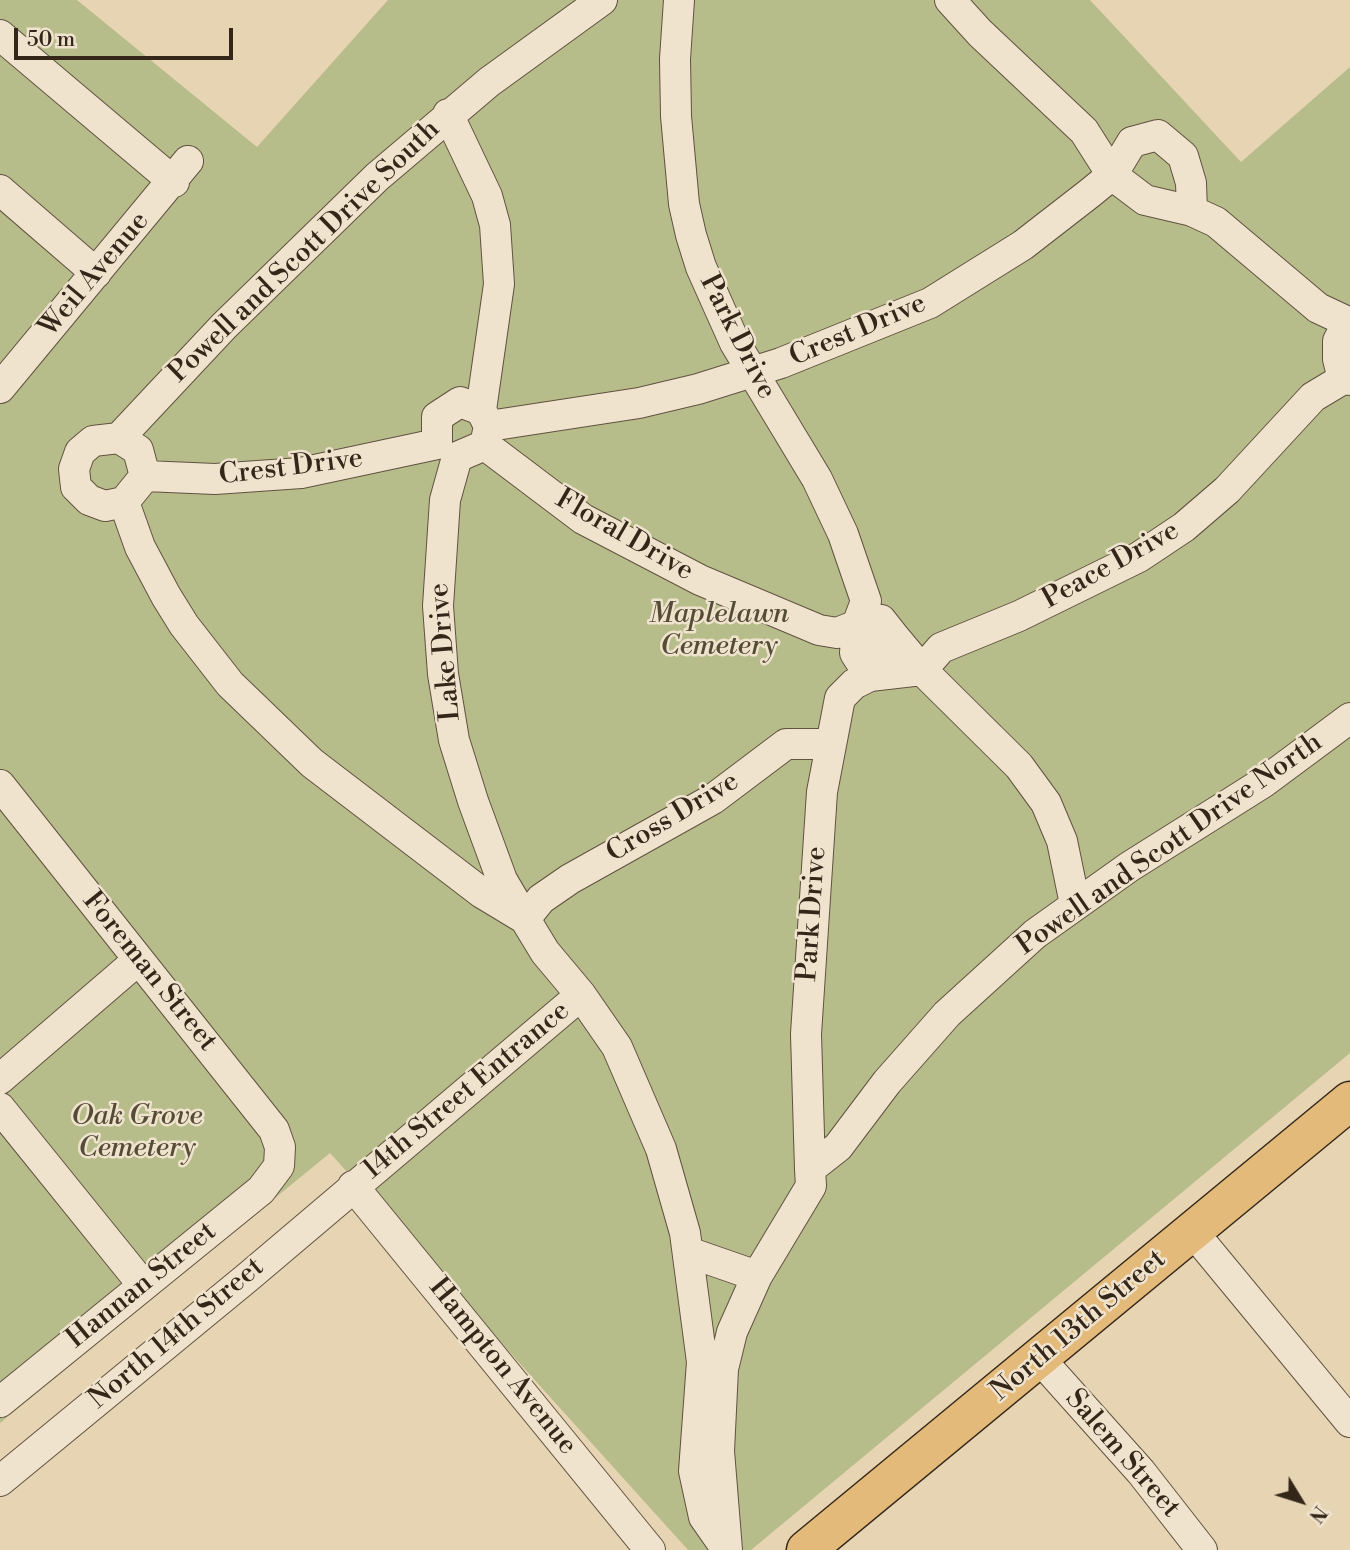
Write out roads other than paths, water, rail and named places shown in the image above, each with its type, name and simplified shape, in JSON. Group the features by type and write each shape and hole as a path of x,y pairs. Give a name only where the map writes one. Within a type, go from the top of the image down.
{"main road":[{"name":"North 13th Street","path":"806,1550 1350,1101"}],"street":[{"name":"Powell and Scott Drive South","path":"118,439 224,326 331,219 448,114 602,0"},
{"name":"Park Drive","path":"679,0 675,88 684,204 701,267 751,373 817,479 843,534 857,638 854,684 840,698 819,821 806,1064 810,1169"},
{"path":"950,0 980,33 1084,131 1112,175 1144,200 1192,211 1233,236 1318,308 1349,323"},
{"name":"Weil Avenue","path":"0,35 181,171 96,273 4,375"},
{"path":"447,451 485,427 496,312 498,255 487,196 448,114"},
{"path":"1112,175 1132,142 1157,135 1183,156 1191,183 1192,211"},
{"name":"Crest Drive","path":"485,427 639,403 751,373 843,340 930,303 1023,245 1112,175"},
{"path":"0,190 96,273"},
{"name":"Peace Drive","path":"922,670 941,648 1091,582 1162,543 1227,490 1313,397 1347,379 1338,359 1338,341 1349,323"},
{"name":"Lake Drive","path":"485,427 460,402 438,417 447,451 438,606 443,674 454,740 502,880 545,953 581,995 617,1047 641,1097 678,1205 688,1252 702,1362 694,1471 704,1517 726,1548"},
{"name":"Floral Drive","path":"485,427 566,507 631,547 729,593 819,630 857,638"},
{"path":"118,439 138,450 145,476 124,502 105,506 89,500 76,487 74,469 80,452 93,441 118,439"},
{"name":"Crest Drive","path":"145,476 215,479 301,473 447,451"},
{"path":"124,502 151,569 184,625 257,713 350,793 482,893 525,919"},
{"path":"857,638 892,634 922,670 1002,747 1046,803 1062,841 1075,904"},
{"name":"Park Drive","path":"857,638 892,634"},
{"path":"857,638 922,670"},
{"name":"Powell and Scott Drive North","path":"810,1169 838,1147 887,1082 968,992 1075,904 1153,850 1273,776 1350,718"},
{"name":"Cross Drive","path":"525,919 541,899 570,879 713,799 786,744 831,744"},
{"name":"Foreman Street","path":"0,785 137,961 274,1130 280,1147 279,1166"},
{"path":"0,1079 137,961"},
{"name":"14th Street Entrance","path":"353,1186 556,1020 581,995"},
{"path":"0,1108 143,1285"},
{"name":"Hannan Street","path":"0,1402 261,1190 279,1166"},
{"path":"726,1548 719,1451 720,1390 732,1332 757,1276 811,1186 810,1169"},
{"name":"North 14th Street","path":"0,1481 248,1277 353,1186"},
{"name":"Hampton Avenue","path":"353,1186 650,1550"},
{"path":"1193,1231 1350,1422"},
{"path":"688,1252 757,1276"},
{"name":"Salem Street","path":"1040,1359 1141,1472 1202,1550"}],"park label":[{"name":"Maplelawn Cemetery","path":"719,631"},
{"name":"Oak Grove Cemetery","path":"137,1133"}]}
